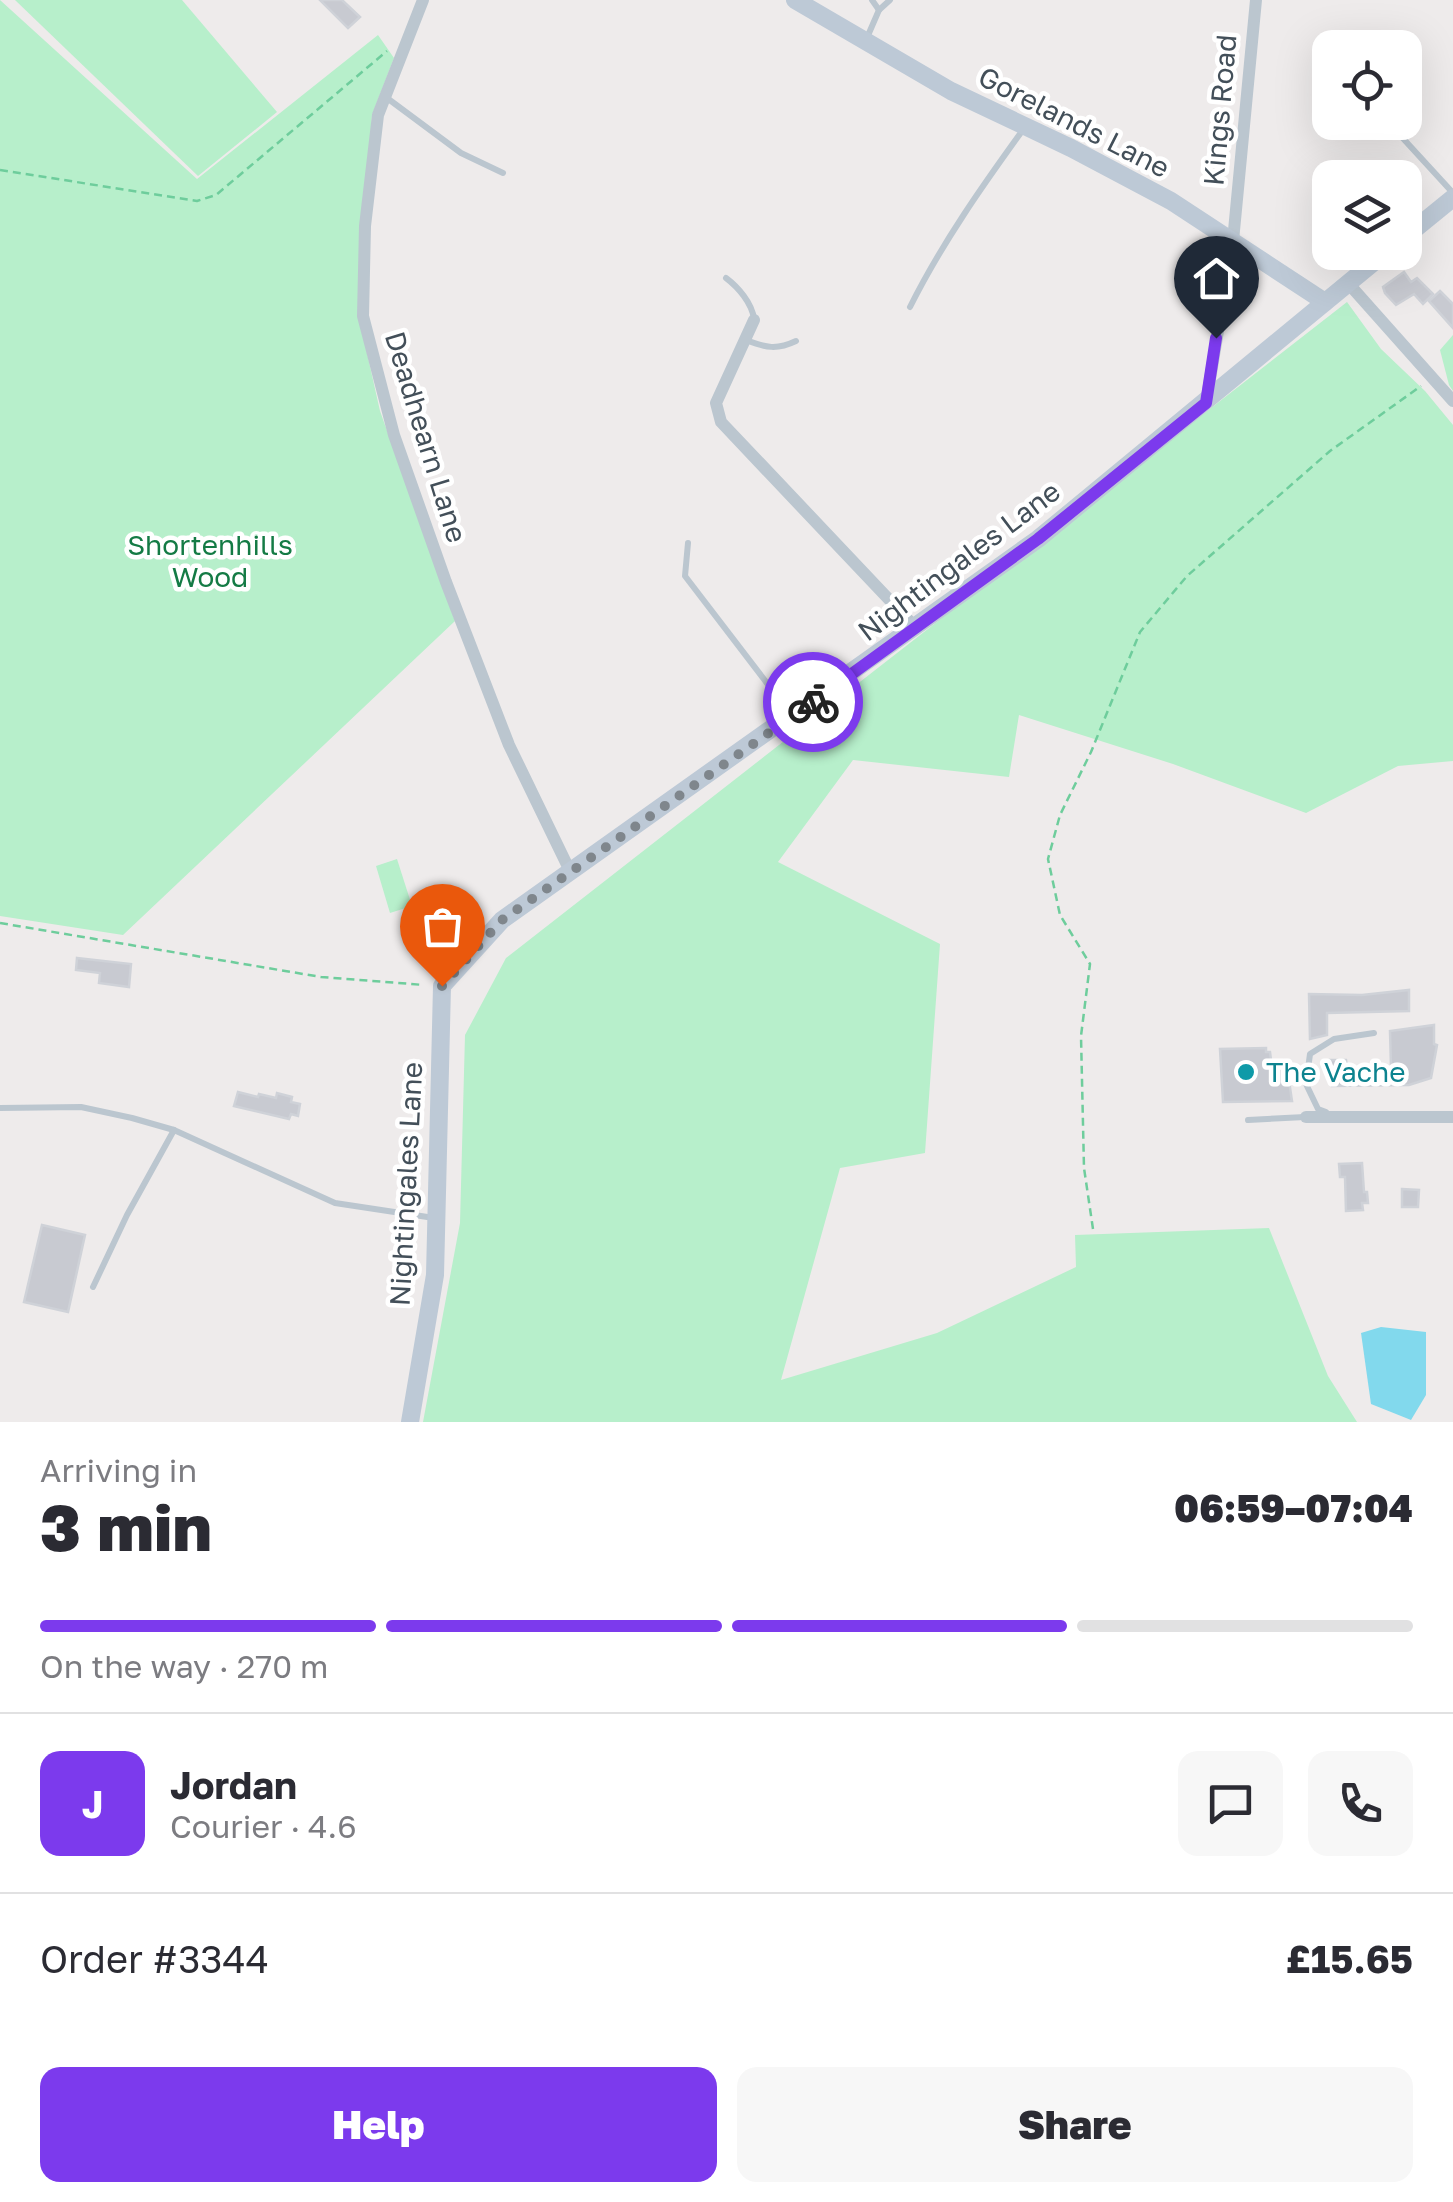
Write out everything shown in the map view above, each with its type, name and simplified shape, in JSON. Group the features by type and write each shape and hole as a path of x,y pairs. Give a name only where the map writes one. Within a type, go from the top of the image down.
{"main road":[{"name":"Gorelands Lane","path":"795,0 951,91 1171,202 1324,302"},
{"path":"1422,222 1453,196"},
{"name":"Nightingales Lane","path":"410,1422 435,1274 442,986 502,920 1038,539 1364,270"}],"street":[{"name":"Deadhearn Lane","path":"423,0 378,115 365,226 364,316 394,435 446,582 509,745 570,871"},
{"name":"Kings Road","path":"1206,403 1233,241 1256,0"},
{"path":"1348,283 1453,401"},
{"path":"754,320 716,402 721,422 916,628"},
{"path":"1306,1117 1453,1117"}],"lane":[{"path":"872,0 879,10"},
{"path":"865,41 879,10 890,0"},
{"path":"385,96 462,153 503,174"},
{"path":"910,307 972,201 1026,126"},
{"path":"1404,140 1453,196"},
{"path":"726,278 737,286 754,312 754,320"},
{"path":"745,340 767,348 780,348 796,341"},
{"path":"688,544 685,576 792,716"},
{"path":"1336,1116 1318,1109 1310,1096 1306,1073 1310,1054 1334,1039 1374,1033"},
{"path":"0,1108 81,1107 174,1130 335,1202 436,1218"},
{"path":"1248,1120 1306,1117"},
{"path":"93,1287 174,1130"}],"path":[{"path":"0,170 197,201 216,195 409,32"},
{"path":"1093,1229 1084,1168 1081,1036 1090,964 1060,916 1048,859 1060,814 1140,632 1186,576 1330,451 1434,376"},
{"path":"0,922 321,977 442,986"}],"green space":[{"name":"Shortenhills Wood","path":"0,0 197,179 378,35 394,58 372,115 358,313 380,411 455,621 123,935 0,916"},
{"path":"15,0 182,0 277,112 198,176"},
{"path":"1347,302 1381,349 1425,391 1453,425 1453,761 1398,766 1306,813 1173,764 1019,715 1009,777 853,760 778,862 940,944 925,1153 840,1168 781,1380 937,1333 1076,1267 1075,1235 1269,1228 1328,1376 1357,1422 423,1422 460,1223 465,1035 506,958"},
{"path":"1453,335 1453,391 1440,350"},
{"path":"397,859 412,906 390,913 376,866"}],"water":[{"path":"1381,1327 1426,1332 1426,1395 1411,1420 1371,1404 1361,1333"}],"building":[{"path":"320,0 342,0 360,17 348,28"},
{"path":"1404,272 1411,282 1417,278 1433,294 1423,304 1414,294 1396,305 1385,293 1383,287"},
{"path":"1440,291 1453,304 1453,328 1429,301"},
{"path":"77,958 131,964 129,987 99,983 100,973 76,970"},
{"path":"1409,990 1409,1011 1327,1013 1327,1035 1310,1039 1309,994 1362,995"},
{"path":"1434,1025 1437,1045 1431,1078 1409,1085 1332,1086 1330,1060 1346,1060 1347,1068 1391,1067 1390,1031"},
{"name":"The Vache","path":"1266,1048 1271,1060 1286,1061 1292,1101 1223,1102 1220,1049"},
{"path":"238,1092 258,1097 259,1094 276,1098 277,1093 292,1097 291,1102 300,1104 298,1116 291,1114 289,1119 234,1106"},
{"path":"1362,1163 1368,1203 1362,1203 1363,1210 1346,1211 1345,1177 1340,1177 1339,1164"},
{"path":"1402,1189 1419,1190 1418,1207 1402,1207"},
{"path":"42,1225 85,1235 68,1312 24,1302"}],"way so far":[{"path":"442,986 502,920 813,702"}],"place":[{"name":"The Vache","path":"1246,1072"}],"route":[{"path":"813,702 1038,539 1206,403 1216,338"}]}
